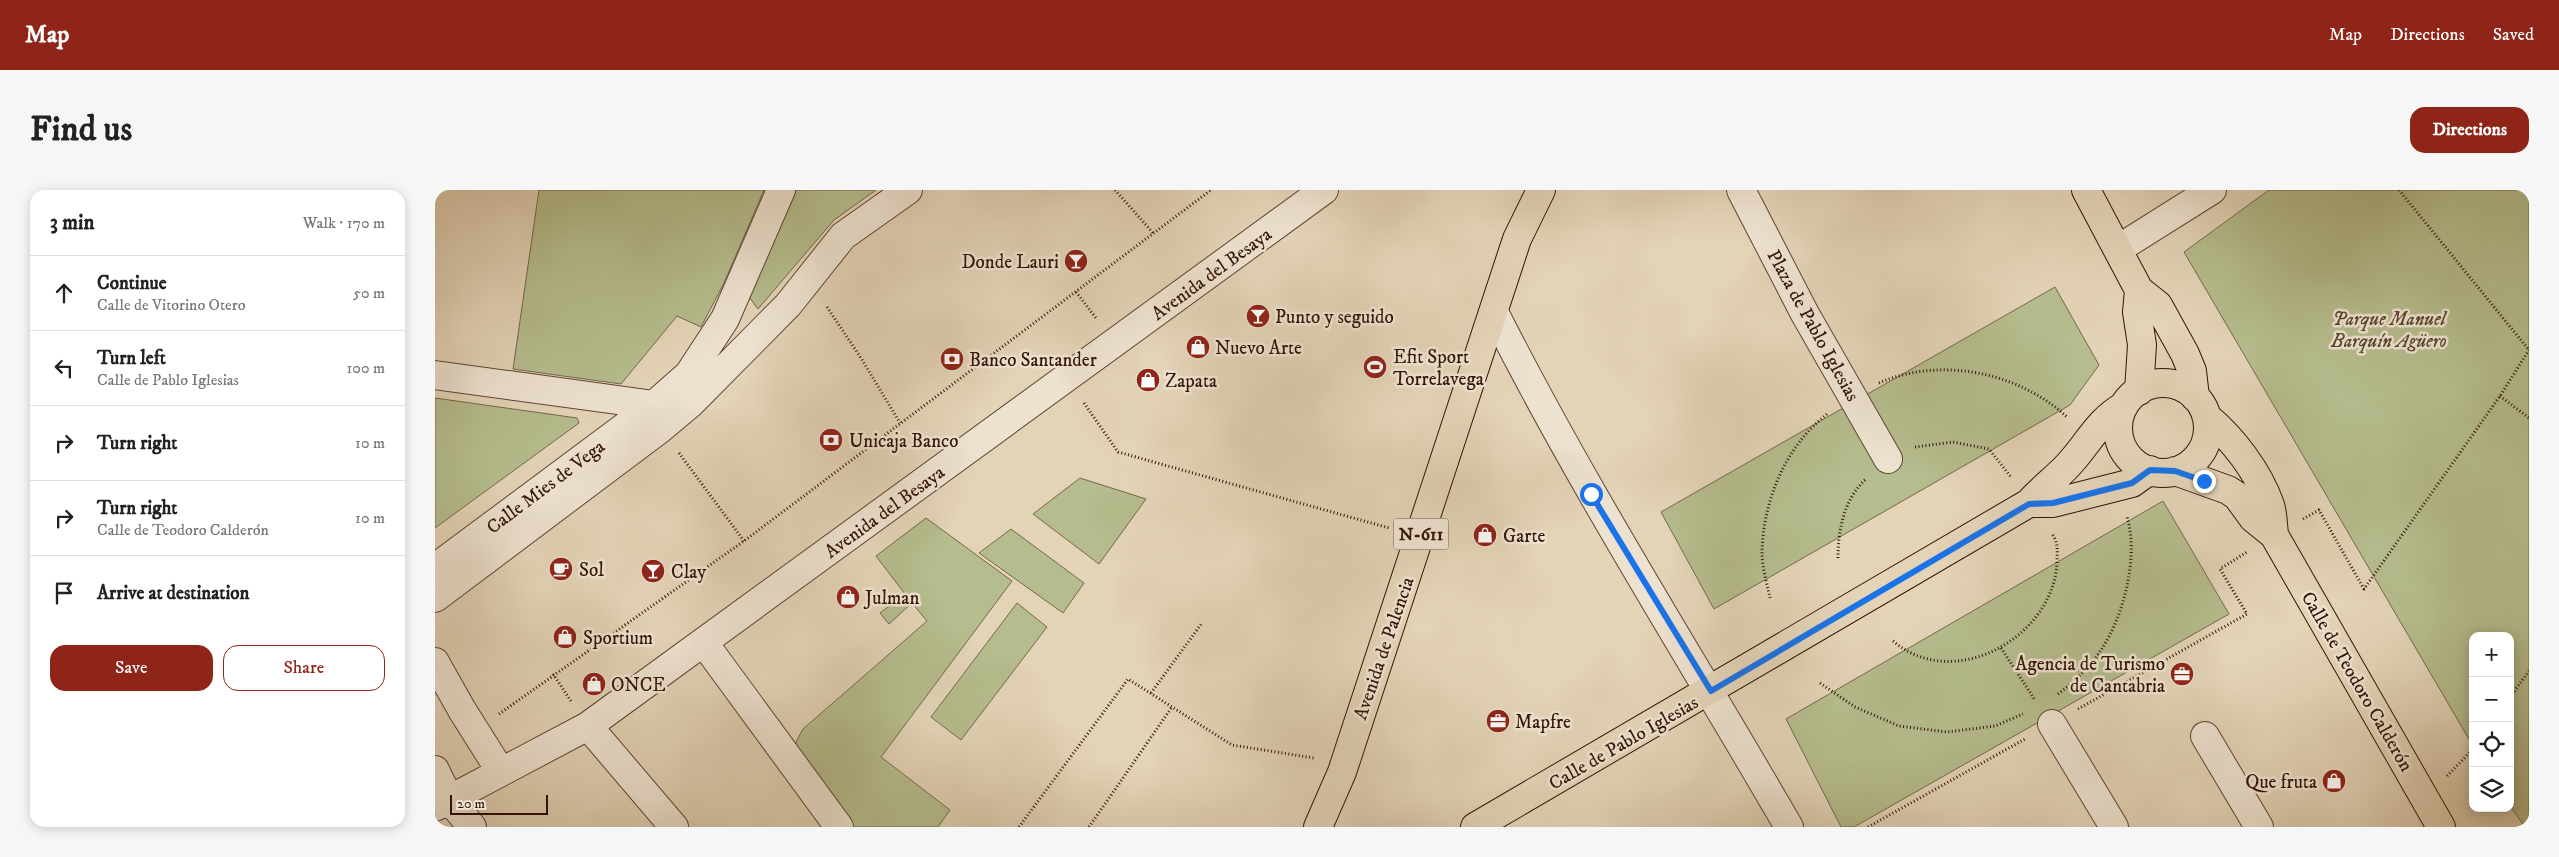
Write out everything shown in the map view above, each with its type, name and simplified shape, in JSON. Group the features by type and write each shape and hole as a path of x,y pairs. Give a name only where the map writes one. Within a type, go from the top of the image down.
{"main road":[{"name":"Avenida de Palencia","path":"1517,239 1522,190"},
{"name":"Avenida de Palencia","path":"1318,827 1342,772 1495,314 1517,239 1541,190"},
{"path":"2087,190 2139,290 2158,305 2185,354 2192,371 2208,429 2204,448 2192,462 2163,471 2136,463 2122,445 2119,422 2132,398 2142,345 2137,312 2139,290"},
{"path":"2132,398 2155,384 2164,384 2181,387 2201,407"},
{"name":"Calle de Pablo Iglesias","path":"1475,827 2029,504 2044,486 2072,461 2104,419 2132,398"},
{"name":"Calle de Teodoro Calderón","path":"2201,407 2228,436 2256,477 2441,827"},
{"name":"Calle de Pablo Iglesias","path":"2029,504 2053,503 2132,483 2163,471"},
{"name":"Calle de Teodoro Calderón","path":"2163,471 2228,490 2237,496 2253,518 2285,529"}],"street":[{"name":"Calle Mies de Vega","path":"435,568 654,405 689,374 725,319 781,190"},
{"path":"435,598 679,414 788,305 843,236 908,190"},
{"name":"Avenida del Besaya","path":"442,803 588,726 1324,190"},
{"name":"Plaza de Pablo Iglesias","path":"1741,190 1805,314 1888,459"},
{"path":"2117,249 2212,190"},
{"path":"1495,314 1535,393 1591,494 1711,691 1789,827"},
{"path":"435,376 654,405"},
{"path":"704,643 839,827"},
{"path":"435,662 501,772"},
{"path":"2046,715 2114,827"},
{"path":"588,726 674,827"},
{"path":"2205,736 2259,827"},
{"path":"435,770 442,803 472,827"}],"path":[{"path":"1115,190 1154,234"},
{"path":"475,731 744,541 1211,190"},
{"path":"2285,529 2319,510 2364,589 2500,396 2529,350 2399,190"},
{"path":"808,279 861,358 900,423"},
{"path":"1066,378 1118,452 1421,536"},
{"path":"2500,396 2529,418"},
{"path":"1989,449 2013,481"},
{"path":"695,474 744,541"},
{"path":"1820,682 1855,708 1899,726 1947,732 1995,726 2046,715 2101,650 2120,611 2130,570 2130,527 2124,509"},
{"path":"1893,641 1904,650 1935,661 1969,660 2001,648 2026,629 2045,604 2056,574 2058,541"},
{"path":"1868,827 2046,715 2247,614 2220,568 2249,550"},
{"path":"1151,693 1202,623"},
{"path":"2001,648 2046,715"},
{"path":"2514,691 2529,670"},
{"path":"1019,827 1128,679 1231,745 1314,758 1342,772"},
{"path":"1089,827 1172,708"}],"green space":[{"path":"539,190 764,190 724,283 701,327 677,316 621,384 513,369"},
{"path":"795,190 876,190 834,220 758,309 746,293"},
{"name":"Parque Manuel Barquín Agüero","path":"2269,190 2529,190 2529,827 2525,827 2514,812 2514,632 2469,632 2469,739 2184,252"},
{"path":"2055,287 2099,365 2070,405 1714,609 1661,512"},
{"path":"435,398 577,418 579,423 435,528"},
{"path":"1080,478 1146,499 1099,564 1033,514"},
{"path":"2163,501 2229,614 1854,827 1841,827 1786,719"},
{"path":"926,518 1012,581 881,757 950,810 938,827 851,827 798,758 796,742 803,729 927,621 912,603 889,624 880,613 905,594 876,556"},
{"path":"1011,529 1084,583 1063,613 979,553"},
{"path":"1017,603 1047,627 961,740 931,717"}],"place":[{"name":"Donde Lauri","path":"1076,261"},
{"name":"Punto y seguido","path":"1258,316"},
{"name":"Nuevo Arte","path":"1198,347"},
{"name":"Banco Santander","path":"952,359"},
{"name":"Efit Sport Torrelavega","path":"1375,367"},
{"name":"Zapata","path":"1148,380"},
{"name":"Unicaja Banco","path":"831,440"},
{"name":"Garte","path":"1485,535"},
{"name":"Sol","path":"561,569"},
{"name":"Clay","path":"653,571"},
{"name":"Julman","path":"848,597"},
{"name":"Sportium","path":"565,637"},
{"name":"Agencia de Turismo de Cantabria","path":"2182,674"},
{"name":"ONCE","path":"594,684"},
{"name":"Mapfre","path":"1498,721"},
{"name":"Que fruta","path":"2334,781"}],"route":[{"path":"1591,494 1711,691 2029,504 2053,503 2132,483 2150,470 2155,472 2175,471 2204,481"}]}
